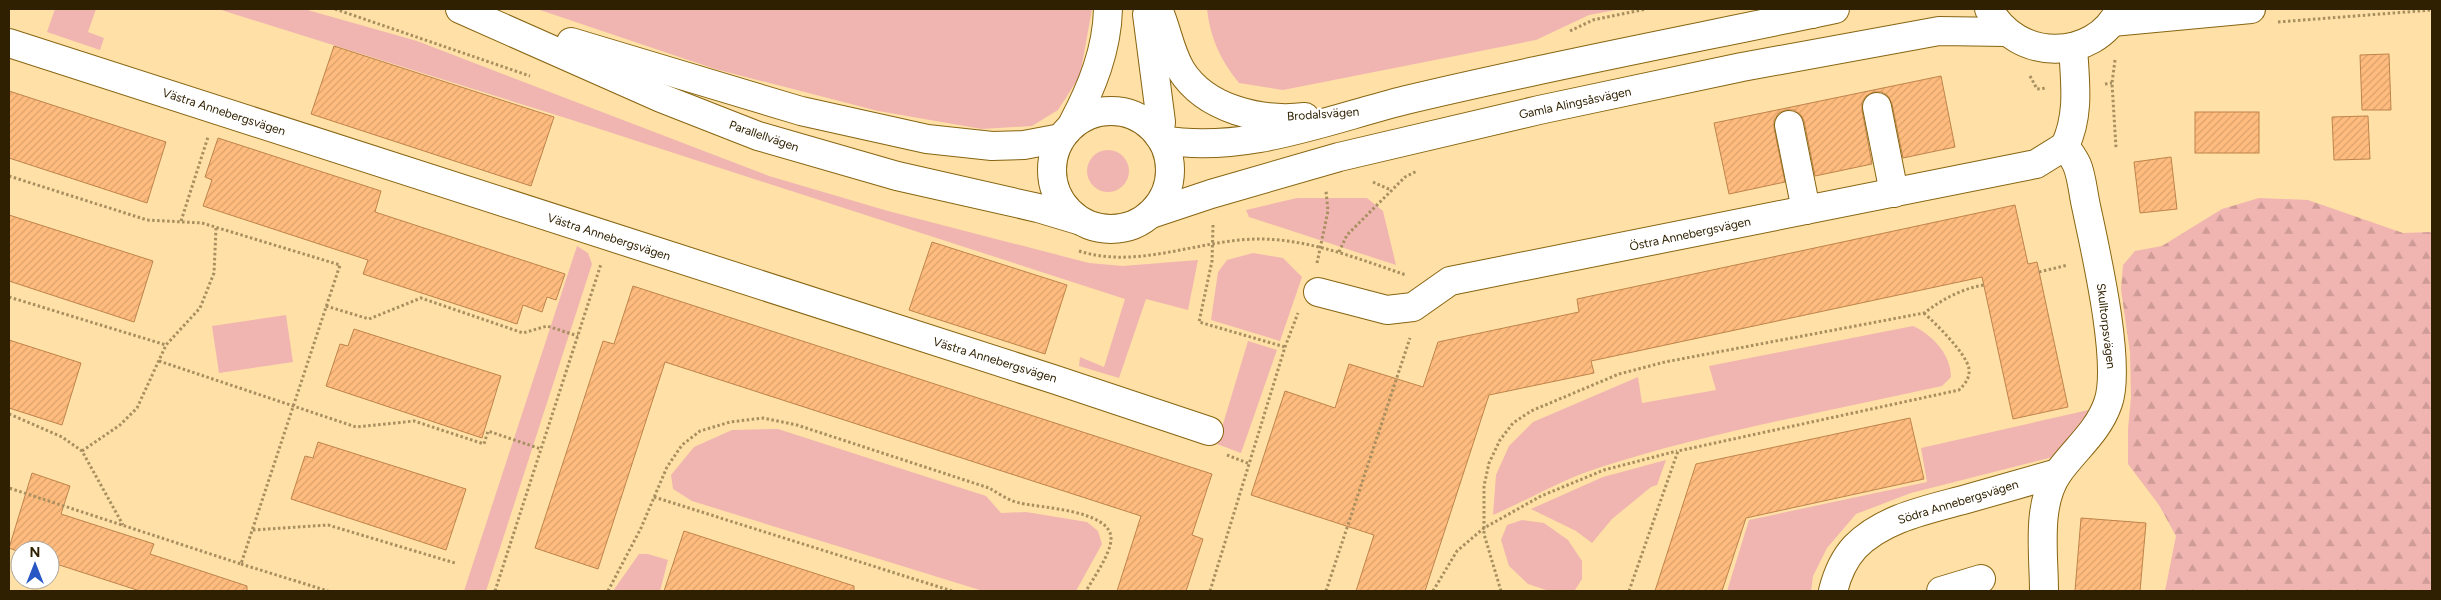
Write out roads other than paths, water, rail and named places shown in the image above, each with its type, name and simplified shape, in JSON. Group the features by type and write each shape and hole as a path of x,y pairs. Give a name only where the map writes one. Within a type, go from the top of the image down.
{"street":[{"path":"1067,131 1089,114 1117,111 1143,120 1161,138 1169,157 1168,184 1162,200 1151,214 1136,223 1119,229 1102,229 1078,220 1064,208 1052,182 1051,164 1067,131 1089,94 1100,61 1107,28 1108,9"},
{"path":"1146,9 1161,122 1161,138"},
{"name":"Brodalsvägen","path":"1158,9 1181,70 1206,98 1252,114 1296,118 1366,111"},
{"path":"1989,9 2007,32 2038,48 2061,50 2095,38 2116,15 2251,9"},
{"name":"Parallellvägen","path":"462,10 801,111 927,139 992,146 1024,145 1067,131"},
{"name":"Parallellvägen","path":"462,10 661,98 758,136 897,176 1038,208 1078,220"},
{"path":"1161,138 1207,145 1243,141 1366,111 1824,10"},
{"name":"Gamla Alingsåsvägen","path":"1151,214 1211,194 1339,157 1539,110 1938,30 2007,32"},
{"name":"Västra Annebergsvägen","path":"9,43 1209,431"},
{"path":"2065,146 2074,124 2073,47"},
{"path":"1878,107 1894,193"},
{"path":"1788,125 1806,210"},
{"name":"Östra Annebergsvägen","path":"1311,290 1387,310 1413,307 1450,281 2036,164 2065,146"},
{"name":"Skulltorpsvägen","path":"2044,591 2046,502 2049,488 2058,473 2101,421 2109,402 2113,379 2098,259 2077,165 2065,146"},
{"name":"Södra Annebergsvägen","path":"1833,591 1838,573 1846,558 1856,546 1883,527 1938,507 2058,473"},
{"path":"1941,591 1981,579"}]}
